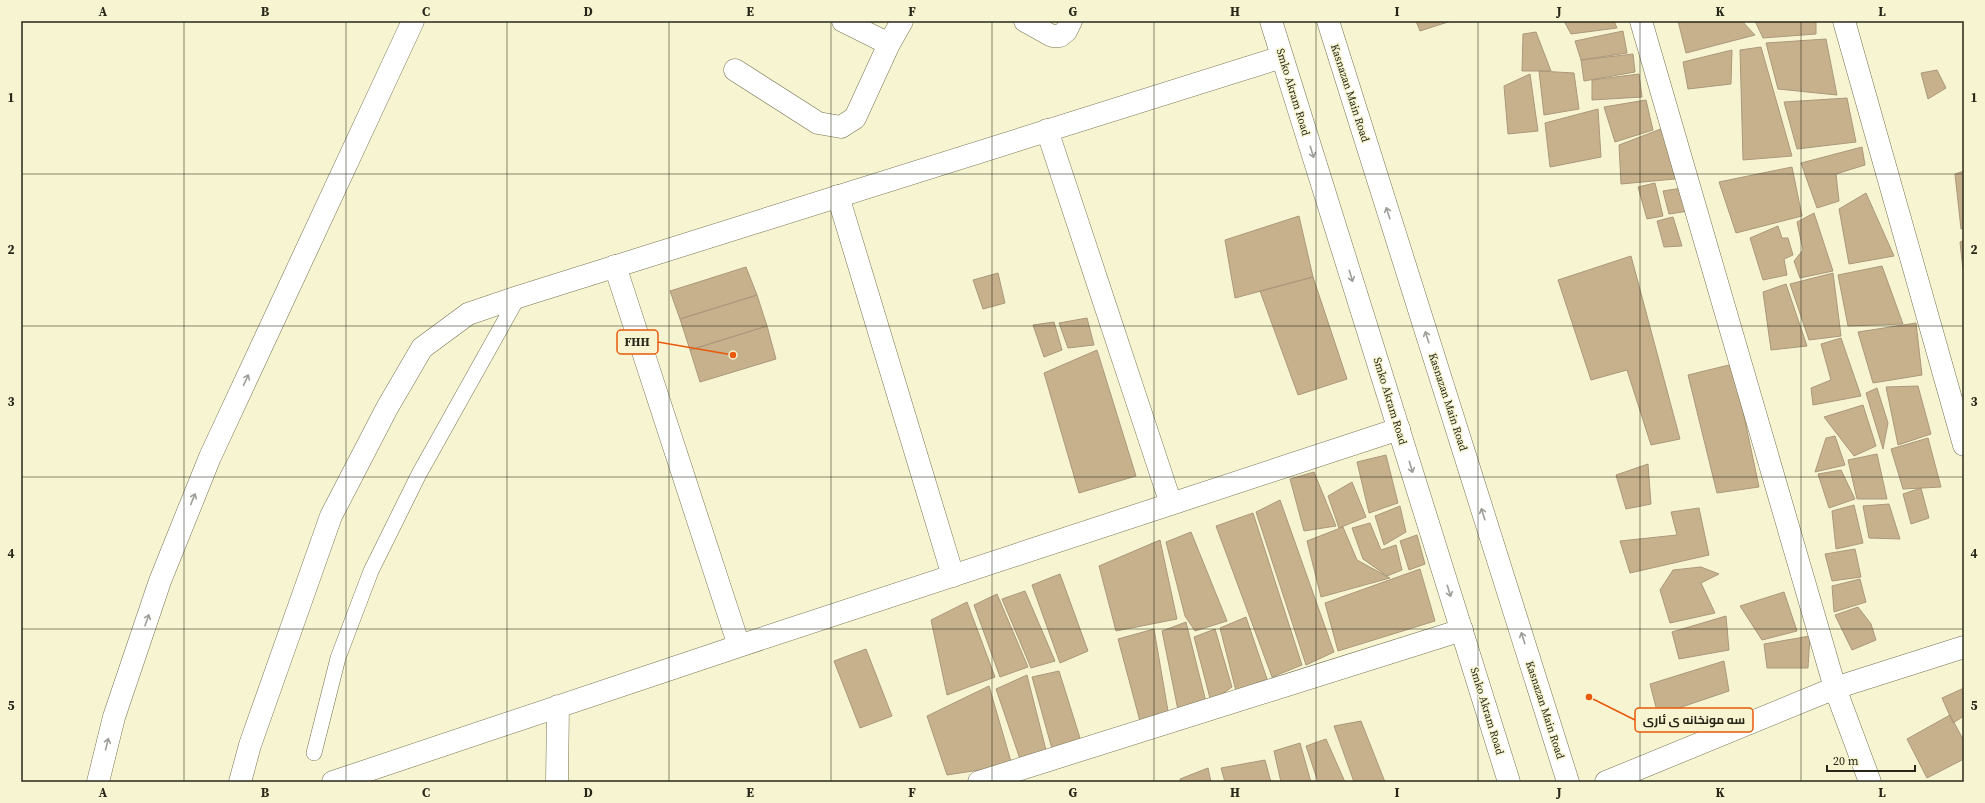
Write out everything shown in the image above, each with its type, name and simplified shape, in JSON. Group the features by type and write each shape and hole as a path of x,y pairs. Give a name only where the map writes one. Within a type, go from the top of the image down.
{"main road":[{"path":"98,782 114,717 160,581 210,457 413,21"},
{"path":"843,21 889,44"},
{"path":"736,70 818,123 841,127 855,118 889,44 902,21"},
{"path":"1025,21 1052,36 1060,36 1066,31 1071,21"},
{"name":"Smko Akram Road","path":"1271,21 1509,782"},
{"name":"Kasnazan Main Road","path":"1328,21 1568,782"},
{"path":"1641,21 1835,688 1870,782"},
{"path":"1844,21 1964,445"},
{"path":"240,782 250,745 331,516 390,401 422,348 468,314 615,266 1282,56"},
{"path":"1048,130 1171,504"},
{"path":"838,196 953,576"},
{"path":"615,266 739,646"},
{"path":"333,782 739,646 1399,429"},
{"path":"979,782 1462,630"},
{"path":"1606,782 1835,688 1964,647"},
{"path":"557,782 558,706"}],"lane":[{"path":"314,753 338,658 371,571 419,474 518,297"}],"building":[{"path":"1416,21 1451,21 1420,31"},
{"path":"1564,21 1614,21 1617,28 1571,34"},
{"path":"1678,21 1742,21 1755,35 1686,53"},
{"path":"1755,21 1816,21 1816,34 1763,38"},
{"path":"1623,31 1627,53 1581,60 1575,41"},
{"path":"1536,32 1551,71 1522,71 1523,34"},
{"path":"1826,39 1837,95 1778,89 1766,43"},
{"path":"1761,47 1792,156 1743,160 1740,50"},
{"path":"1732,50 1731,84 1688,89 1683,62"},
{"path":"1633,54 1635,72 1584,81 1581,60"},
{"path":"1937,70 1946,88 1928,99 1921,73"},
{"path":"1539,71 1574,73 1579,109 1544,115"},
{"path":"1530,74 1538,131 1508,134 1504,86"},
{"path":"1639,74 1642,97 1592,100 1592,80"},
{"path":"1847,98 1856,142 1797,149 1784,102"},
{"path":"1646,100 1653,130 1615,142 1604,107"},
{"path":"1598,109 1601,157 1550,167 1545,123"},
{"path":"1666,127 1675,179 1621,184 1619,145"},
{"path":"1862,147 1865,165 1836,174 1839,201 1817,208 1801,163"},
{"path":"1792,167 1802,216 1736,233 1719,182"},
{"path":"1964,171 1964,228 1961,229 1955,174"},
{"path":"1655,183 1663,216 1647,219 1638,187"},
{"path":"1682,188 1689,211 1669,214 1663,191"},
{"path":"1866,193 1894,256 1849,264 1839,209"},
{"path":"1814,213 1833,271 1800,278 1794,261 1803,250 1797,222"},
{"path":"1299,216 1313,277 1235,298 1225,240"},
{"path":"1673,217 1682,246 1664,247 1657,221"},
{"path":"1778,226 1782,238 1788,238 1793,255 1784,259 1787,275 1763,280 1750,238"},
{"path":"1964,240 1964,270 1963,270 1960,242"},
{"path":"1631,256 1680,439 1651,445 1627,370 1591,380 1558,280"},
{"path":"1882,266 1903,324 1848,326 1838,275"},
{"path":"746,267 757,295 680,319 670,291"},
{"path":"998,273 1005,303 983,309 973,280"},
{"path":"1833,273 1841,336 1809,340 1790,284"},
{"path":"1313,277 1347,379 1298,395 1260,291"},
{"path":"1786,284 1807,346 1771,350 1763,292"},
{"path":"757,295 767,326 690,350 680,319"},
{"path":"1087,318 1094,345 1068,348 1059,323"},
{"path":"1054,322 1062,350 1044,357 1033,325"},
{"path":"1916,323 1922,375 1873,383 1858,332"},
{"path":"767,326 776,359 700,382 690,350"},
{"path":"1841,338 1861,396 1813,405 1811,388 1831,380 1821,344"},
{"path":"1097,350 1136,476 1079,493 1044,373"},
{"path":"1733,364 1759,487 1717,493 1688,375"},
{"path":"1918,386 1931,434 1898,445 1886,387"},
{"path":"1877,388 1888,423 1883,449 1866,393"},
{"path":"1863,405 1876,446 1854,456 1824,417"},
{"path":"1835,436 1845,465 1815,472 1826,438"},
{"path":"1928,438 1941,487 1903,489 1891,449"},
{"path":"1877,454 1887,499 1857,499 1848,460"},
{"path":"1386,455 1398,503 1369,513 1357,462"},
{"path":"1648,464 1651,504 1626,509 1616,475"},
{"path":"1841,470 1855,499 1829,508 1818,474"},
{"path":"1314,472 1336,526 1304,531 1290,479"},
{"path":"1352,482 1366,517 1339,528 1328,496"},
{"path":"1921,488 1929,518 1911,524 1903,494"},
{"path":"1280,500 1334,652 1306,665 1256,512"},
{"path":"1889,504 1900,539 1869,538 1863,506"},
{"path":"1854,505 1863,543 1836,549 1832,511"},
{"path":"1400,506 1406,532 1384,545 1375,516"},
{"path":"1699,508 1709,555 1630,573 1620,541 1677,535 1671,512"},
{"path":"1253,513 1302,665 1272,677 1216,526"},
{"path":"1370,523 1381,550 1396,545 1402,570 1387,576 1363,559 1352,528"},
{"path":"1343,527 1357,560 1390,578 1321,597 1307,541"},
{"path":"1191,532 1227,621 1195,631 1185,616 1166,542"},
{"path":"1417,535 1425,564 1409,570 1400,541"},
{"path":"1160,540 1177,619 1116,631 1099,566"},
{"path":"1855,549 1861,577 1832,581 1825,554"},
{"path":"1701,567 1719,574 1701,583 1715,613 1670,623 1660,590 1673,570"},
{"path":"1420,569 1435,621 1338,651 1325,603"},
{"path":"1060,574 1088,651 1060,663 1032,585"},
{"path":"1860,579 1866,602 1834,612 1832,586"},
{"path":"1025,591 1055,661 1031,668 1002,599"},
{"path":"1784,592 1797,631 1762,640 1740,606"},
{"path":"997,594 1028,667 1000,677 974,605"},
{"path":"967,602 995,677 947,695 931,620"},
{"path":"1858,607 1871,624 1876,640 1852,650 1835,615"},
{"path":"1726,616 1729,650 1679,659 1672,632"},
{"path":"1246,617 1267,679 1236,691 1220,628"},
{"path":"1186,622 1206,702 1178,710 1162,631"},
{"path":"1154,629 1168,711 1141,725 1118,639"},
{"path":"1215,629 1232,687 1211,702 1194,637"},
{"path":"1810,636 1808,668 1767,668 1764,644"},
{"path":"866,649 892,716 860,728 834,661"},
{"path":"1724,661 1729,691 1658,715 1650,684"},
{"path":"1059,671 1080,738 1054,756 1032,677"},
{"path":"1027,675 1047,754 1021,762 996,689"},
{"path":"989,686 1012,765 947,775 927,716"},
{"path":"1964,688 1964,716 1953,723 1942,698"},
{"path":"1950,715 1964,741 1964,759 1927,778 1907,739"},
{"path":"1361,721 1385,782 1354,782 1334,726"},
{"path":"1326,739 1345,782 1318,782 1306,746"},
{"path":"1300,743 1311,782 1281,782 1274,751"},
{"path":"1265,760 1271,782 1225,782 1221,768"},
{"path":"1208,768 1211,782 1181,782 1180,779"}],"place":[{"name":"FHH","path":"733,355"},
{"name":"سه مونخانه ی ئاری","path":"1589,697"}]}
